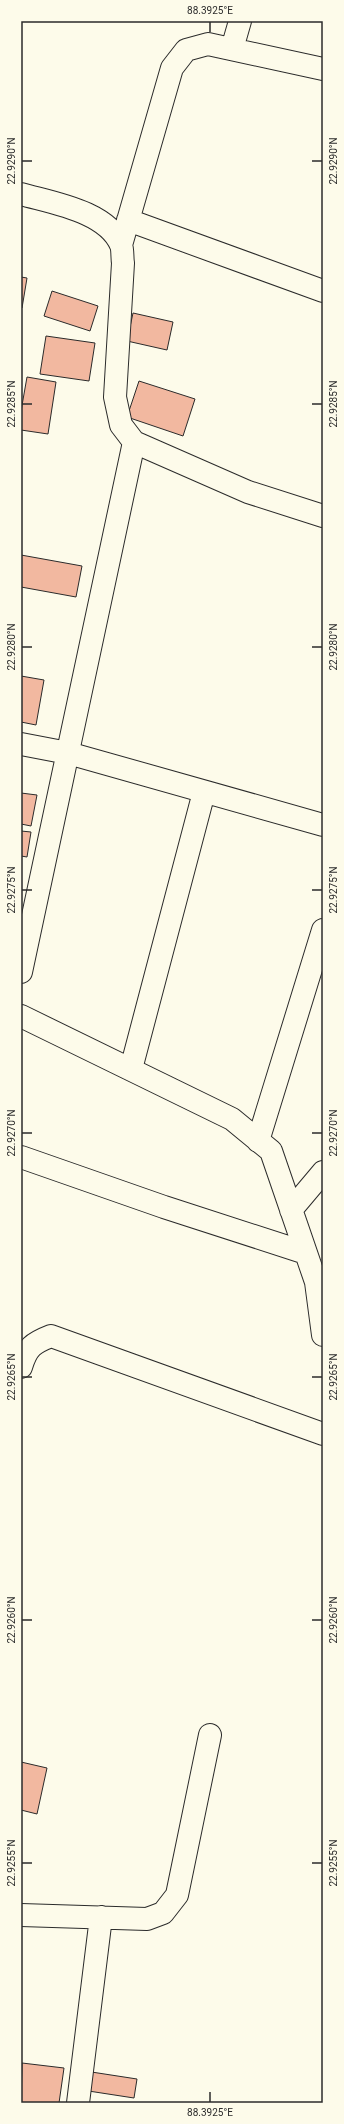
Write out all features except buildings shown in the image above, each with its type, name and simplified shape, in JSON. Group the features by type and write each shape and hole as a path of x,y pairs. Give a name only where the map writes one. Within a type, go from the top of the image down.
{"street":[{"path":"232,49 240,21"},
{"path":"323,69 208,44 186,50 172,68 121,245 123,264 115,397 121,425 134,442 248,492 323,516"},
{"path":"21,194 85,212 108,229 121,245"},
{"path":"128,220 323,291"},
{"path":"21,972 134,442"},
{"path":"21,744 68,753 323,825"},
{"path":"131,1069 204,792"},
{"path":"258,1141 323,930"},
{"path":"21,1016 232,1119 271,1152 316,1282 323,1335"},
{"path":"21,1157 164,1207 306,1253"},
{"path":"291,1210 323,1172"},
{"path":"21,1367 24,1357 33,1344 51,1336 323,1434"},
{"path":"21,1915 147,1919 163,1912 177,1896 210,1734"},
{"path":"78,2103 101,1917"}]}
